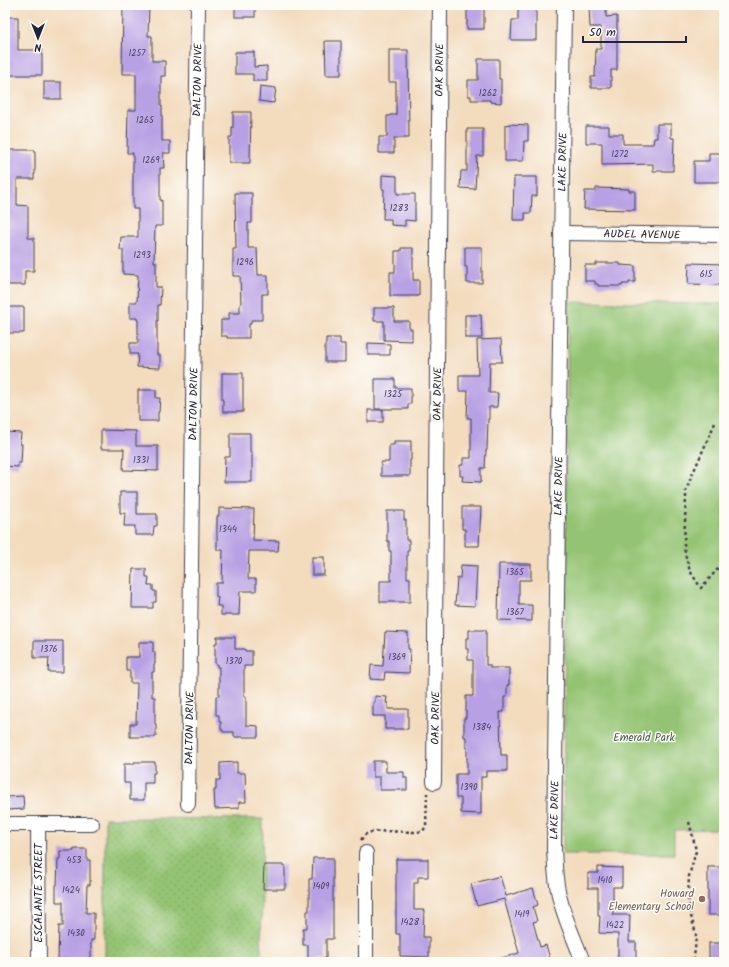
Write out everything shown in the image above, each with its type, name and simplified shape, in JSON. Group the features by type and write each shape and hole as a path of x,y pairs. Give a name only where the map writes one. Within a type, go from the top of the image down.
{"street":[{"name":"DALTON DRIVE","path":"188,804 198,5"},
{"name":"OAK DRIVE","path":"434,782 440,5"},
{"name":"LAKE DRIVE","path":"564,5 554,849 559,895 583,962"},
{"name":"AUDEL AVENUE","path":"561,233 724,235"},
{"path":"5,824 92,824"},
{"name":"ESCALANTE STREET","path":"38,824 38,962"},
{"path":"364,848 366,962"}],"path":[{"path":"715,423 686,491 684,545 688,566 700,588 724,562"},
{"path":"364,848 362,838 364,835 372,832 423,831 426,826 427,793 433,786 434,782"},
{"path":"688,822 696,852 689,876 688,896 696,934 693,962"}],"green space":[{"name":"Emerald Park","path":"568,302 724,304 724,829 674,830 674,854 563,854"},
{"path":"105,818 263,819 261,962 105,962"}],"building":[{"path":"123,5 149,5 148,36 152,36 152,61 165,61 165,76 161,76 162,141 170,141 170,153 163,153 164,168 160,168 162,226 155,226 154,262 156,262 156,287 161,287 157,321 157,355 160,355 160,368 137,367 138,354 130,354 130,343 138,343 138,320 137,318 130,318 130,302 137,302 138,275 123,274 123,250 120,250 121,237 138,237 138,209 133,209 133,153 127,153 128,110 136,110 136,74 122,74"},
{"path":"235,5 255,5 255,17 235,17"},
{"path":"467,5 484,5 484,29 467,29"},
{"path":"518,5 536,5 536,40 511,40 512,20 518,20"},
{"path":"589,5 606,5 606,17 617,16 617,70 611,70 611,88 591,88 591,77 595,77 596,49 601,49 601,27 590,27"},
{"path":"5,17 18,17 18,50 42,50 42,75 6,75"},
{"path":"325,41 341,41 341,75 326,75"},
{"path":"389,50 408,50 409,138 394,138 394,153 379,153 379,137 387,137 387,116 396,115 396,82 389,82"},
{"path":"235,52 254,52 254,67 267,66 267,81 253,81 253,74 235,74"},
{"path":"478,59 499,59 501,103 490,102 490,100 471,100 471,96 468,96 468,80 478,80"},
{"path":"44,82 61,82 61,99 44,99"},
{"path":"260,86 276,88 274,103 259,101"},
{"path":"233,112 251,112 250,163 229,163 229,137 232,137"},
{"path":"657,124 671,124 671,138 674,138 673,171 653,171 653,164 602,165 602,143 586,143 586,126 609,126 609,134 623,134 623,144 653,144 654,138 657,138"},
{"path":"505,125 528,125 528,141 524,141 523,161 505,161"},
{"path":"467,129 483,129 483,156 477,156 475,189 460,188 461,171 467,171"},
{"path":"5,150 35,150 34,179 17,179 17,205 28,206 28,238 34,238 34,271 25,271 25,285 5,285"},
{"path":"709,153 724,153 724,182 694,182 694,161 709,161"},
{"path":"382,175 397,176 397,194 415,194 415,221 405,220 405,226 391,225 391,219 383,219 384,189 382,189"},
{"path":"514,177 537,177 537,196 532,196 531,213 525,213 525,220 513,220"},
{"path":"596,188 629,189 629,191 635,191 635,210 584,209 585,191 596,191"},
{"path":"235,193 252,193 252,223 248,223 248,248 257,248 258,275 268,275 268,294 262,294 262,320 251,320 251,324 249,324 249,338 227,338 227,336 221,336 221,320 228,320 229,313 240,313 241,304 240,276 233,276 233,249 236,249"},
{"path":"465,247 482,247 482,283 467,283"},
{"path":"401,248 413,248 413,280 419,280 419,296 390,296 390,272 395,272 395,251 401,251"},
{"path":"596,263 620,263 620,265 635,266 635,282 622,284 622,286 598,286 598,284 595,284 595,281 585,281 585,265 596,265"},
{"path":"689,263 724,264 724,285 688,284"},
{"path":"24,307 24,333 5,333 5,308"},
{"path":"374,308 394,308 394,321 409,321 409,329 412,329 412,341 384,340 384,321 374,321"},
{"path":"465,315 481,315 482,338 465,338"},
{"path":"326,338 340,338 340,344 345,344 345,362 325,362"},
{"path":"501,339 502,362 490,362 489,393 498,393 497,407 489,407 485,468 481,468 481,482 462,481 463,476 460,476 460,465 463,465 463,458 471,458 471,418 467,418 468,391 459,391 459,375 478,375 477,340"},
{"path":"368,343 390,344 390,355 368,355"},
{"path":"222,373 243,373 243,412 223,412"},
{"path":"375,379 395,379 395,388 411,388 411,404 408,404 408,409 375,409"},
{"path":"138,390 156,390 156,398 160,398 158,421 138,421"},
{"path":"368,410 383,410 383,422 368,422"},
{"path":"101,430 136,431 136,446 158,446 158,471 123,470 124,449 101,449"},
{"path":"5,432 21,433 21,463 18,463 18,467 5,466"},
{"path":"230,433 250,433 252,482 224,482 225,457 230,457"},
{"path":"394,441 411,441 410,476 381,476 381,462 389,462 389,445 394,445"},
{"path":"120,492 137,492 137,514 157,514 157,526 154,526 153,535 135,535 135,526 124,526 125,513 120,513"},
{"path":"462,507 481,507 479,546 465,546 465,529 462,529"},
{"path":"219,508 254,509 253,540 279,541 278,551 249,551 248,579 256,579 256,591 240,591 239,615 221,615 221,606 217,606 218,597 216,597 216,583 222,583 223,550 217,550 217,516 219,516"},
{"path":"387,511 404,511 404,520 406,520 406,540 409,540 409,551 407,551 407,578 410,578 410,602 380,602 380,581 391,581 391,551 389,551 389,541 387,541"},
{"path":"312,557 324,557 324,575 312,575"},
{"path":"499,564 531,564 531,580 519,580 519,605 532,605 532,621 498,620"},
{"path":"461,565 477,566 475,606 455,605 457,578 460,578"},
{"path":"133,569 146,569 146,577 149,577 148,585 153,585 153,591 156,591 156,602 153,602 153,608 132,608"},
{"path":"469,630 486,630 486,665 490,665 490,668 509,668 509,685 507,685 507,697 504,697 504,712 500,712 501,755 507,755 507,771 486,771 486,777 481,777 481,814 461,813 461,798 456,798 456,774 467,774 467,747 466,737 464,737 464,718 466,718 466,696 473,696 473,660 468,660 468,649 466,649 466,638 469,638"},
{"path":"385,632 408,633 408,649 410,649 409,673 385,672 384,680 370,679 371,665 383,666"},
{"path":"217,637 235,637 235,649 252,651 252,666 244,666 246,725 258,726 258,737 234,737 234,732 223,732 223,730 221,730 219,715 216,715 216,696 219,696 219,667 215,664 215,643 217,643"},
{"path":"34,641 63,641 63,672 48,672 49,658 34,658"},
{"path":"139,642 153,642 153,652 155,652 154,672 152,672 152,697 155,697 156,737 130,737 130,724 136,724 137,683 130,683 130,671 126,671 126,657 139,657"},
{"path":"375,696 387,697 386,703 388,703 388,709 408,709 408,729 385,729 385,716 373,716 373,702 375,702"},
{"path":"373,761 386,761 386,772 404,772 404,778 407,778 407,790 380,790 380,777 373,777"},
{"path":"134,762 155,762 153,783 144,783 144,800 130,800 130,783 124,783 124,764 134,764"},
{"path":"237,762 237,773 245,773 246,802 239,802 239,808 215,809 214,790 216,790 216,780 220,780 220,763"},
{"path":"23,796 24,809 8,810 7,797"},
{"path":"74,849 87,849 87,860 90,860 90,885 87,885 86,913 94,913 94,940 91,940 91,962 68,962 68,959 58,959 59,926 63,926 63,902 56,902 58,859 60,859 60,851 74,851"},
{"path":"313,858 333,858 333,939 326,939 326,958 308,959 308,945 303,945 303,928 307,928 307,911 309,911 309,879 312,879"},
{"path":"396,859 428,859 428,877 418,877 418,883 414,883 414,910 424,910 423,937 429,937 429,957 400,956 400,934 396,934"},
{"path":"264,865 285,865 285,889 263,889"},
{"path":"598,867 622,868 622,887 613,887 613,915 630,915 629,942 636,942 636,962 618,962 618,934 599,933 600,916 598,916 598,888 588,888 588,873 598,873"},
{"path":"708,867 724,867 724,915 708,915"},
{"path":"500,876 506,896 533,888 538,905 533,907 537,921 533,922 540,947 546,945 551,962 500,962 499,959 519,953 504,899 477,906 471,884"},
{"path":"709,943 724,943 724,962 709,962"}],"place":[{"name":"Howard Elementary School","path":"702,899"}]}
